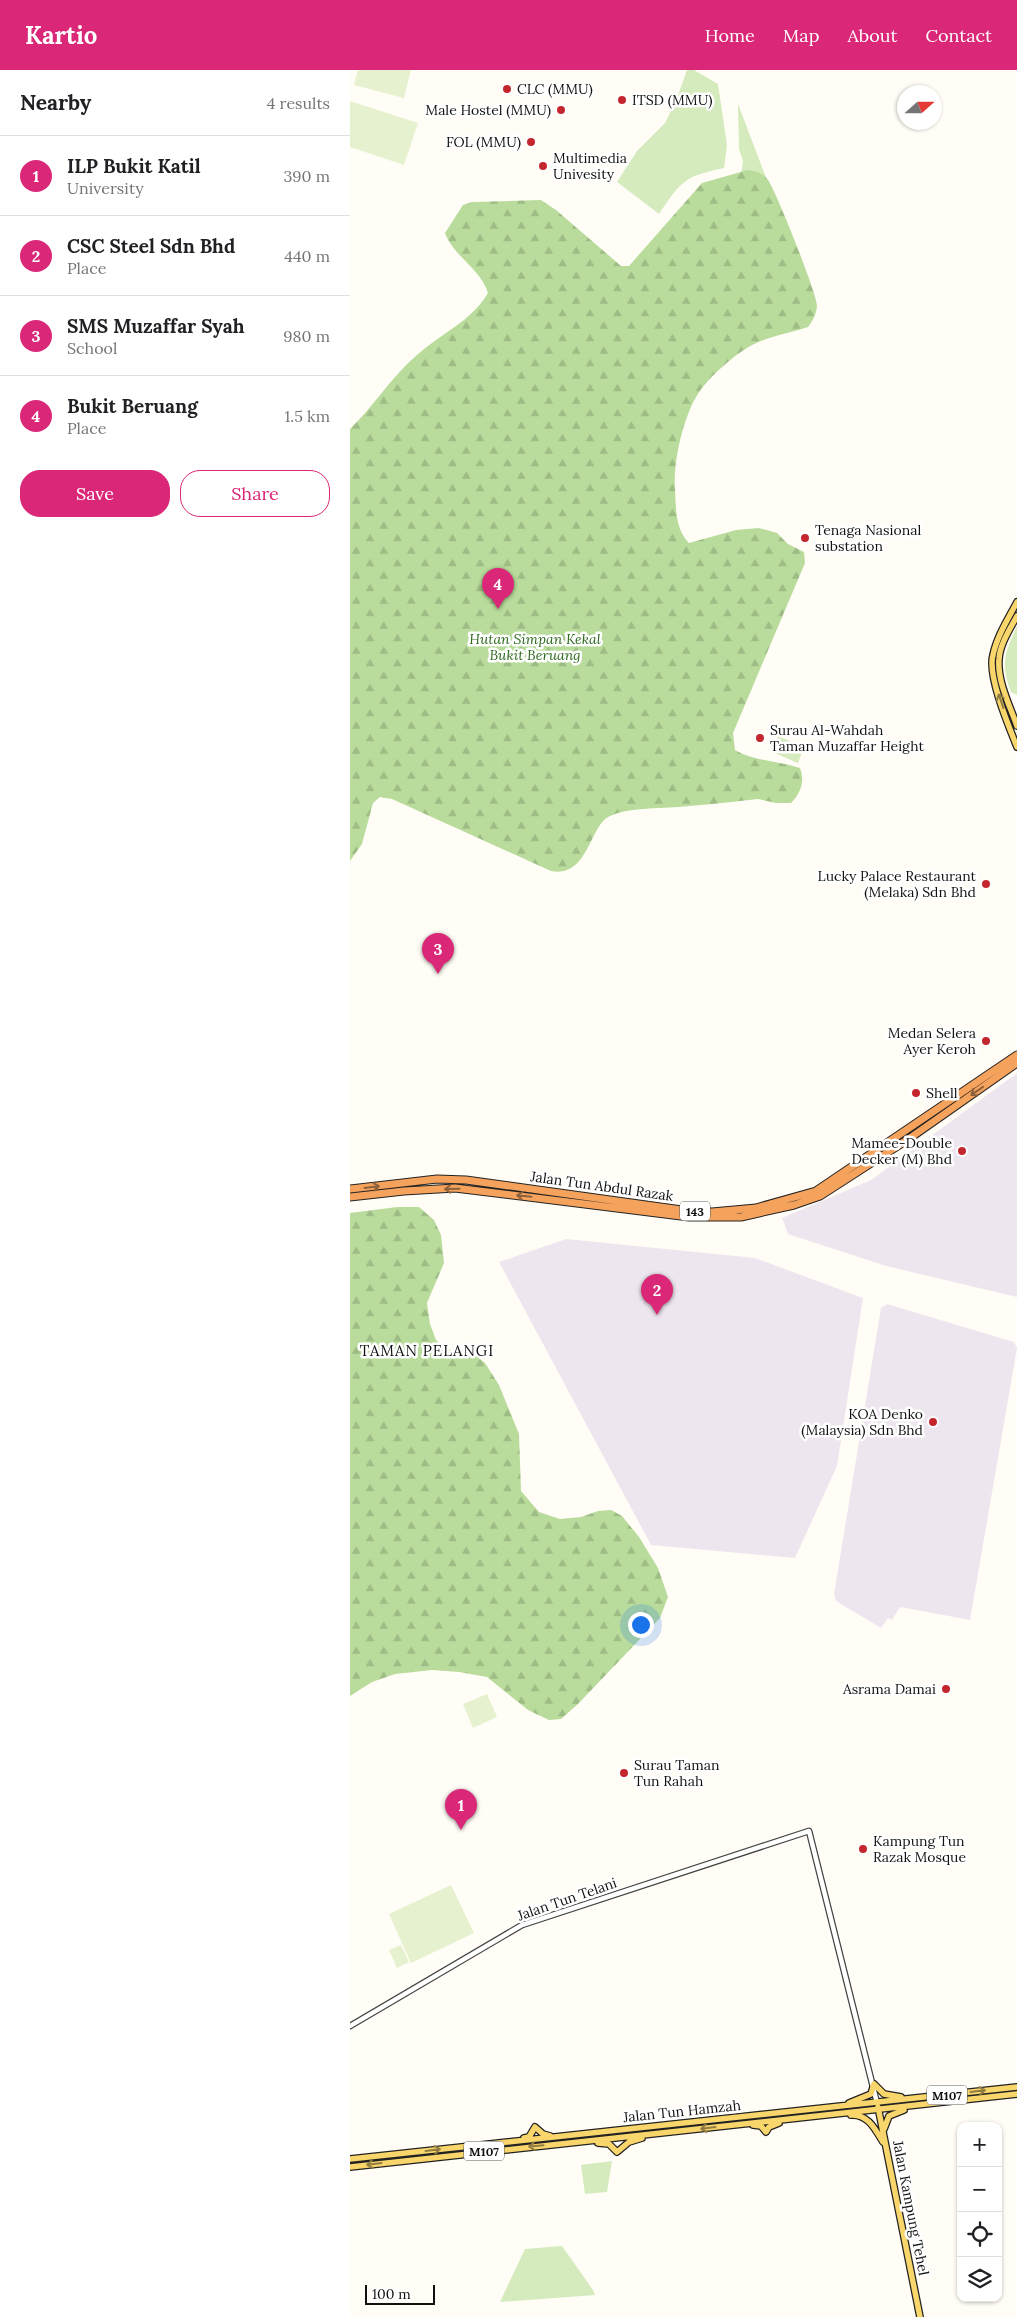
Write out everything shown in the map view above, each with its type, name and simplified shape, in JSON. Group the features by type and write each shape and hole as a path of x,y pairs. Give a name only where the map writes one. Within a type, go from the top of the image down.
{"highway":[{"name":"Jalan Tun Abdul Razak","path":"350,1189 437,1179 466,1180 689,1211 712,1212 756,1208 816,1191 1017,1055"},
{"name":"Jalan Tun Abdul Razak","path":"350,1197 404,1191 461,1188 689,1218 726,1219 750,1216 794,1205 820,1196 910,1138 1017,1064"}],"main road":[{"path":"1017,602 998,640 992,661 998,694 1017,747"},
{"path":"1017,616 999,657 1004,690 1017,726"},
{"path":"874,2084 879,2090 890,2096 950,2094"},
{"path":"835,2108 871,2094 874,2084"},
{"name":"Jalan Tun Hamzah","path":"350,2167 822,2115 950,2094 1017,2086"},
{"name":"Jalan Tun Hamzah","path":"350,2160 472,2144 503,2144 580,2134 835,2108 963,2100 1017,2094"},
{"path":"886,2146 884,2123 894,2112 963,2100"},
{"name":"Jalan Kampung Tehel","path":"878,2106 920,2317"},
{"path":"822,2115 862,2116 874,2126 886,2146"},
{"path":"733,2125 761,2126 766,2132 772,2124 795,2118"},
{"path":"472,2144 525,2138 532,2134 536,2126 543,2134 550,2136 580,2134"},
{"path":"561,2144 606,2143 617,2152 636,2139 675,2132"}],"street":[{"name":"Jalan Tun Telani","path":"350,2026 522,1926 809,1832 874,2084"},
{"path":"874,2084 878,2106"}],"shaded area":[{"path":"1017,1073 1017,1297 886,1266 788,1234 782,1218 871,1180"},
{"path":"566,1239 755,1258 863,1298 837,1466 795,1558 651,1545 499,1262"},
{"path":"887,1304 1014,1342 1017,1348 970,1620 900,1607 892,1620 888,1618 881,1628 836,1601 834,1594 881,1308"}],"green space":[{"path":"358,70 411,70 404,98 354,85"},
{"path":"687,70 694,70 718,84 727,145 724,168 692,177 679,187 659,214 617,182 637,151 665,123 676,101"},
{"path":"350,101 418,123 404,165 350,147"},
{"path":"738,104 775,201 741,174 743,161 739,149"},
{"name":"Hutan Simpan Kekal Bukit Beruang","path":"748,170 764,176 772,188 804,264 817,309 808,327 769,338 747,348 723,366 702,388 685,423 678,451 675,478 676,511 681,531 689,543 736,530 759,528 777,533 788,544 804,552 805,563 733,733 735,750 742,754 800,768 802,782 797,795 791,803 776,803 758,799 618,813 603,821 581,859 573,867 564,871 551,871 392,799 380,797 373,803 362,844 350,861 350,429 408,363 473,312 488,293 480,277 455,249 445,233 463,205 472,202 541,200 556,210 621,266 629,266 702,183"},
{"path":"1017,626 1017,695 1011,692 1006,673 1005,658"},
{"path":"778,736 804,747 798,763 772,752"},
{"path":"397,1207 419,1207 434,1220 441,1235 444,1263 427,1303 430,1324 436,1340 442,1346 452,1351 469,1350 485,1363 499,1385 519,1434 521,1491 539,1512 560,1519 581,1517 598,1511 611,1510 622,1516 639,1537 658,1568 668,1597 660,1618 578,1704 561,1719 549,1720 528,1710 487,1677 459,1672 432,1670 395,1674 372,1682 350,1696 350,1213"},
{"path":"487,1694 497,1717 473,1728 463,1704"},
{"path":"451,1885 474,1933 411,1963 389,1914"},
{"path":"401,1945 409,1962 397,1968 389,1950"},
{"path":"612,2161 607,2192 585,2194 581,2165"},
{"path":"562,2246 595,2295 500,2302 525,2249"}],"place":[{"name":"CLC (MMU)","path":"507,89"},
{"name":"ITSD (MMU)","path":"622,100"},
{"name":"Male Hostel (MMU)","path":"561,110"},
{"name":"FOL (MMU)","path":"531,142"},
{"name":"Multimedia Univesity","path":"543,166"},
{"name":"Tenaga Nasional substation","path":"805,538"},
{"name":"Bukit Beruang","path":"498,609"},
{"name":"Surau Al-Wahdah Taman Muzaffar Height","path":"760,738"},
{"name":"Lucky Palace Restaurant (Melaka) Sdn Bhd","path":"986,884"},
{"name":"SMS Muzaffar Syah","path":"438,974"},
{"name":"Medan Selera Ayer Keroh","path":"986,1041"},
{"name":"Shell","path":"916,1093"},
{"name":"Mamee-Double Decker (M) Bhd","path":"962,1151"},
{"name":"CSC Steel Sdn Bhd","path":"657,1315"},
{"name":"KOA Denko (Malaysia) Sdn Bhd","path":"933,1422"},
{"name":"Asrama Damai","path":"946,1689"},
{"name":"Surau Taman Tun Rahah","path":"624,1773"},
{"name":"ILP Bukit Katil","path":"461,1830"},
{"name":"Kampung Tun Razak Mosque","path":"863,1849"}],"district":[{"name":"TAMAN PELANGI","path":"427,1350"}]}
